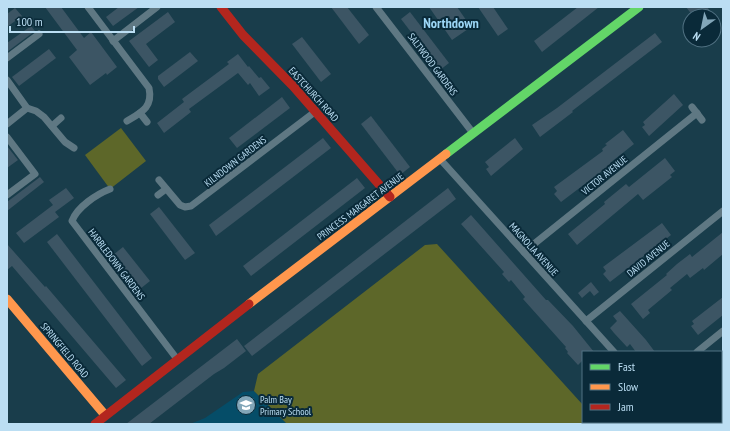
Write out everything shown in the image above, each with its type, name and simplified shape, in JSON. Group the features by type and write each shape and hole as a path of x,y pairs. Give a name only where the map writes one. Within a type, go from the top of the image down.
{"main road":[{"name":"EASTCHURCH ROAD","path":"221,7 243,35 316,111 390,197"},
{"name":"PRINCESS MARGARET AVENUE","path":"95,424 177,359 639,7"},
{"name":"SPRINGFIELD ROAD","path":"7,299 105,415"}],"street":[{"path":"88,7 149,88 151,96 150,102 140,113 127,121"},
{"path":"113,41 157,7"},
{"name":"SALTWOOD GARDENS","path":"376,7 473,133"},
{"path":"7,58 39,34"},
{"path":"7,80 27,108 36,111 52,126 64,142 74,148"},
{"path":"7,124 27,108"},
{"name":"VICTOR AVENUE","path":"524,252 694,110 702,120"},
{"name":"KILNDOWN GARDENS","path":"159,180 180,205 184,207 191,206 218,187 316,111"},
{"path":"140,113 147,122"},
{"path":"52,126 61,118"},
{"path":"7,137 35,174 7,195"},
{"name":"MAGNOLIA AVENUE","path":"440,159 613,351"},
{"name":"HARBLEDOWN GARDENS","path":"110,189 100,193 75,213 72,221 177,359"},
{"path":"158,195 166,189"},
{"name":"DAVID AVENUE","path":"586,321 723,211"},
{"path":"698,351 723,331"}],"shaded area":[{"name":"Palm Bay Primary School","path":"254,391 287,424 190,424 205,418 243,392"}],"green space":[{"path":"121,128 146,161 110,189 85,155"},
{"path":"437,244 582,404 582,423 600,424 287,424 254,391 258,374 425,245"}],"building":[{"path":"45,7 61,7 84,38 91,32 117,67 90,85 69,57 77,50"},
{"path":"119,7 139,7 113,26 106,17"},
{"path":"331,7 347,7 369,35 359,44"},
{"path":"429,7 457,7 471,27 452,40"},
{"path":"478,7 493,7 508,29 498,36"},
{"path":"578,7 599,7 542,52 534,41"},
{"path":"686,7 708,8 687,8"},
{"path":"15,8 22,16 7,27 7,14"},
{"path":"168,12 175,22 146,44 158,60 149,67 129,41"},
{"path":"410,12 449,63 440,70 401,19"},
{"path":"31,26 35,31 7,52 7,43"},
{"path":"655,33 662,42 540,137 532,125 557,108"},
{"path":"302,37 331,74 321,82 292,44"},
{"path":"49,49 56,58 19,86 12,77"},
{"path":"190,52 198,61 164,87 158,79 158,76"},
{"path":"238,54 248,67 249,66 259,78 261,77 270,88 259,96 250,83 248,85 238,73 189,109 191,112 164,133 157,123 184,102 182,99 229,64 227,62"},
{"path":"674,94 683,105 649,136 642,127 645,125 643,122"},
{"path":"282,97 290,108 237,148 229,138"},
{"path":"371,116 410,167 400,175 361,124"},
{"path":"623,130 634,144 610,163 610,165 561,202 554,194 557,191 554,187 603,151 602,149 607,145 605,144"},
{"path":"323,138 331,148 216,236 209,225"},
{"path":"515,138 523,149 491,176 486,169 489,167 485,162"},
{"path":"7,146 18,160 7,168"},
{"path":"665,158 675,171 670,175 672,177 643,200 638,194 577,245 568,234 605,204 604,202 626,184 629,187"},
{"path":"40,177 44,182 7,211 7,202"},
{"path":"357,178 365,188 251,276 243,266"},
{"path":"66,188 74,198 55,212 59,217 24,243 16,233 53,205 49,200"},
{"path":"448,188 456,199 252,356 244,346"},
{"path":"159,207 195,253 185,260 150,214"},
{"path":"471,215 546,300 548,300 573,326 593,351 582,351 582,361 578,365 567,353 566,347 523,299 525,297 511,280 509,282 502,274 504,272 461,224"},
{"path":"662,223 671,235 610,282 603,274 606,271 603,267"},
{"path":"723,232 723,254 704,270 703,268 690,278 687,274 670,288 672,290 648,310 650,313 643,319 631,304 667,275 666,274 677,264 690,254 692,257"},
{"path":"57,234 152,358 142,366 47,242"},
{"path":"7,244 45,287 46,286 126,380 116,388 12,266 7,270"},
{"path":"123,247 150,281 140,289 113,255"},
{"path":"591,282 599,292 594,296 590,291 582,298 578,293"},
{"path":"723,297 723,315 698,335 691,326 694,324 692,321"},
{"path":"620,311 654,351 635,351 630,344 627,347 610,328 617,321 613,316"},
{"path":"237,339 246,351 224,368 149,424 126,424"}],"traffic: fast":[{"path":"446,154 639,7"}],"traffic: slow":[{"path":"249,304 446,154"},
{"path":"7,299 105,415"}],"traffic: jam":[{"path":"221,7 243,35 293,86 390,197"},
{"path":"95,424 249,304"}],"place":[{"name":"Palm Bay Primary School","path":"246,405"}],"district":[{"name":"Northdown","path":"451,23"}]}
